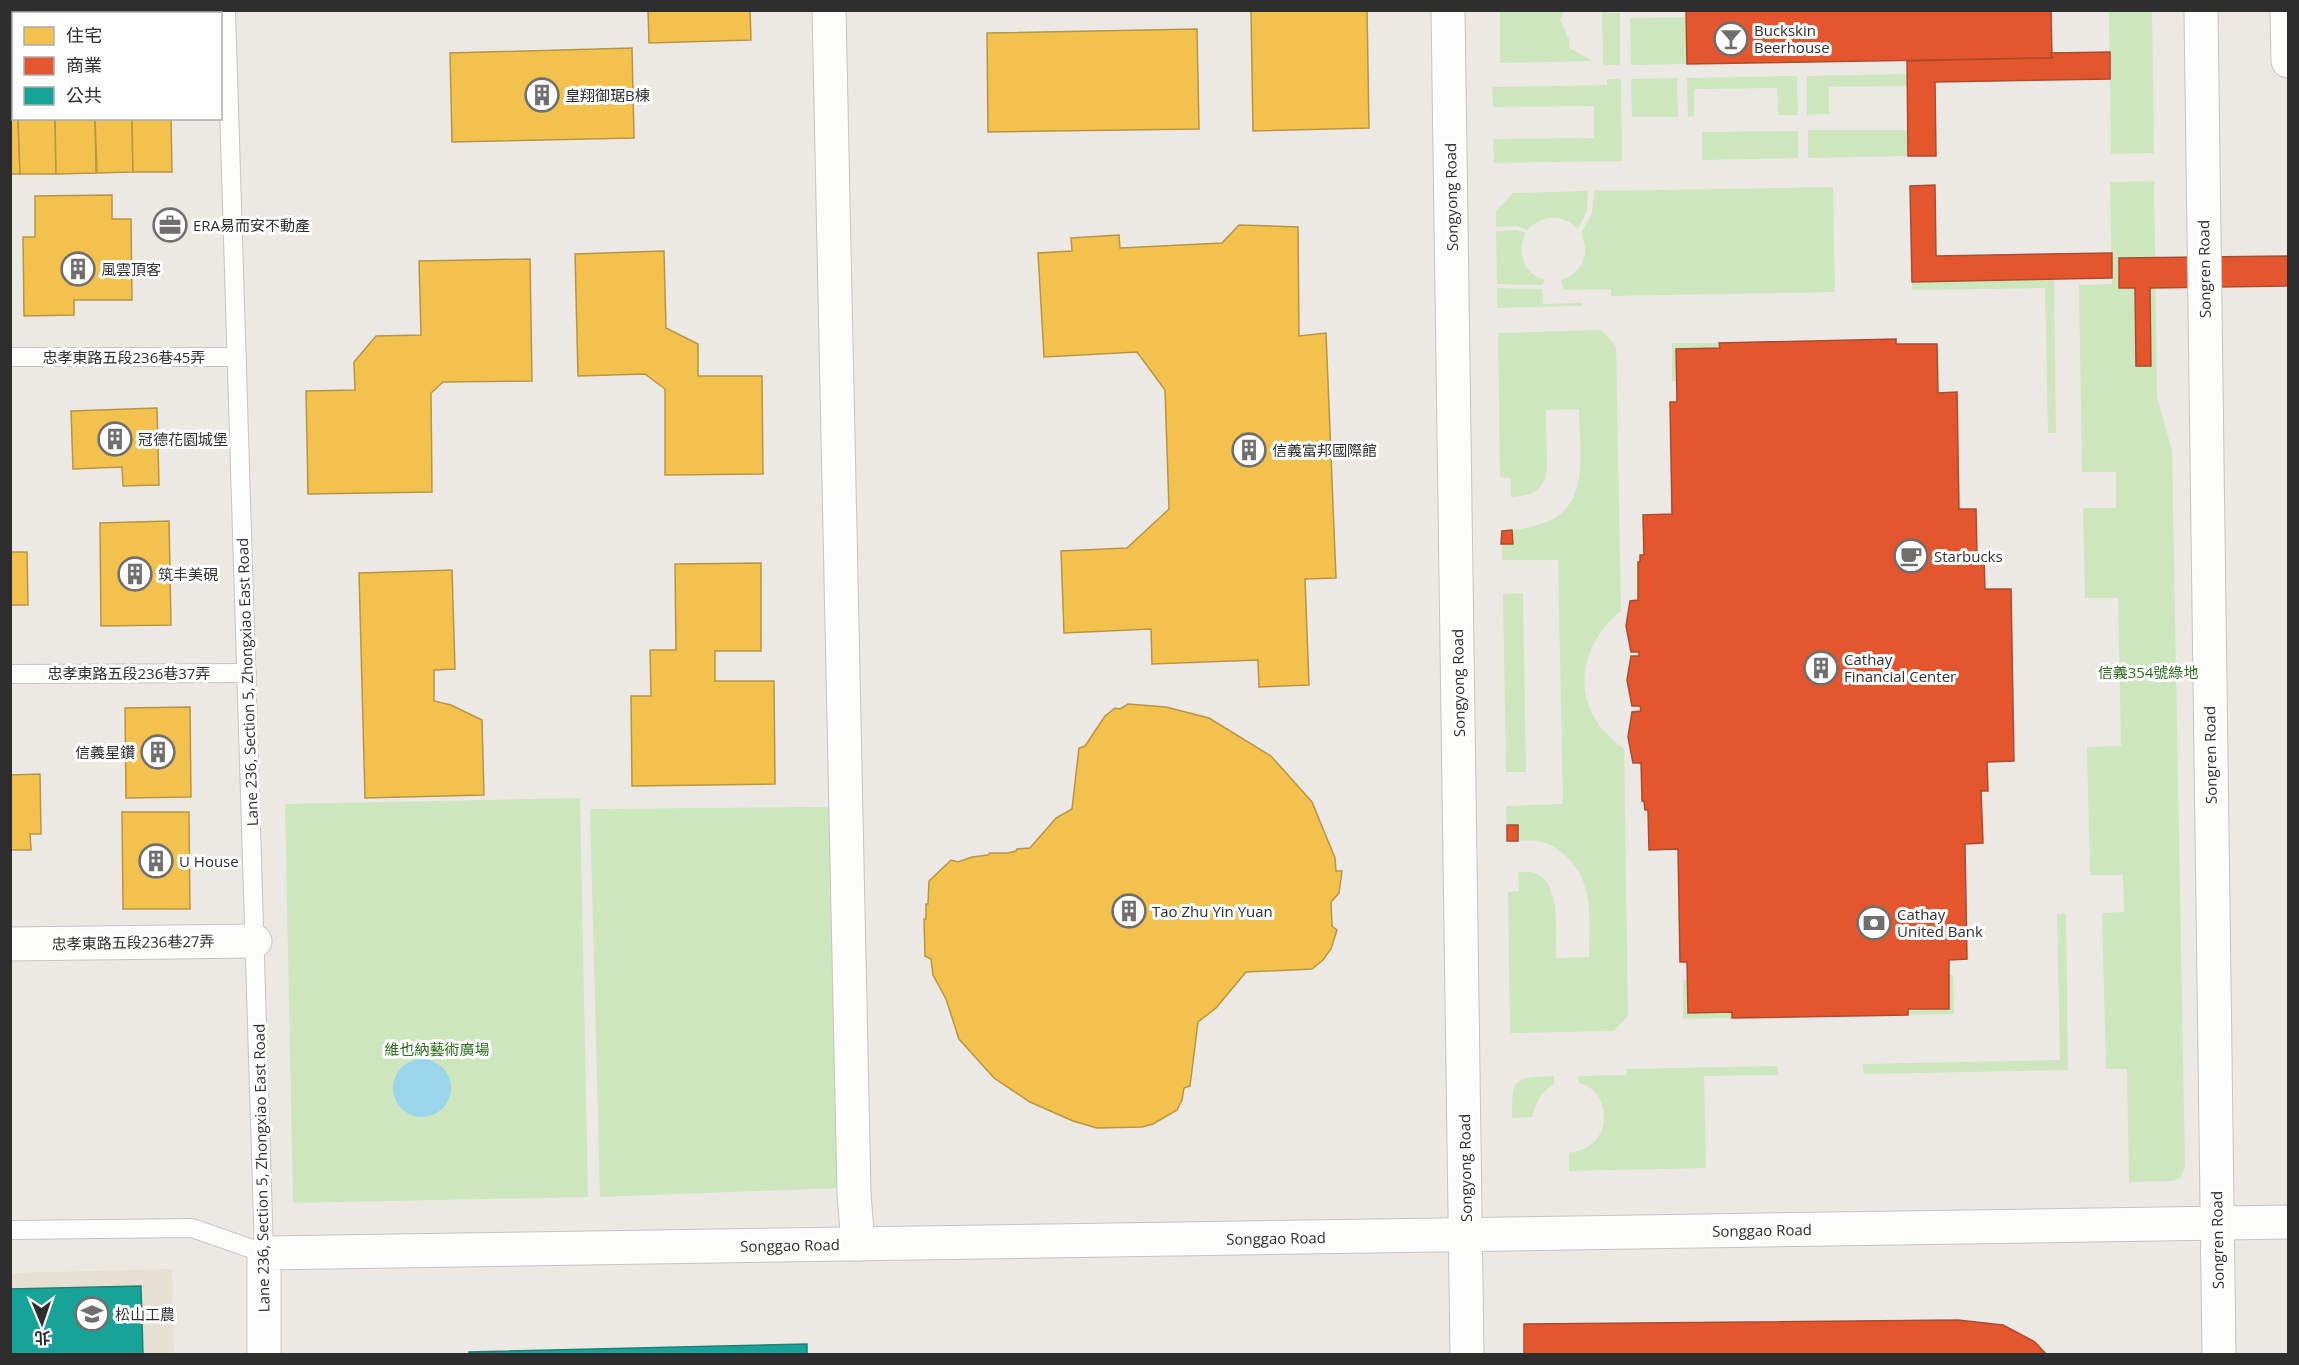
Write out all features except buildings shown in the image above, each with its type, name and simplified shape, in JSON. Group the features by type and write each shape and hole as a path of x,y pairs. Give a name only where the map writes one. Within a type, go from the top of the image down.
{"street":[{"path":"829,10 853,1182 858,1244"},
{"name":"Songyong Road","path":"1448,10 1467,1354"},
{"name":"Songren Road","path":"2201,10 2219,1354"},
{"path":"2287,10 2289,61"},
{"name":"忠孝東路五段236巷27弄","path":"10,944 255,941"},
{"name":"Songgao Road","path":"264,1253 2289,1222"},
{"name":"Lane 236, Section 5, Zhongxiao East Road","path":"264,1253 264,1354"}],"lane":[{"name":"Lane 236, Section 5, Zhongxiao East Road","path":"226,10 223,29 237,357 264,1253"},
{"name":"忠孝東路五段236巷45弄","path":"10,357 237,357"},
{"name":"忠孝東路五段236巷37弄","path":"10,674 247,673"},
{"path":"10,1230 192,1228 264,1253"}],"shaded area":[{"name":"松山工農","path":"172,1269 174,1354 11,1354 10,1273"}],"green space":[{"path":"1500,11 1565,11 1560,20 1569,39 1569,48 1593,61 1500,63"},
{"path":"1602,11 1620,13 1620,65 1603,65"},
{"path":"2109,11 2152,11 2154,153 2111,154"},
{"path":"1686,17 1687,64 1631,65 1630,18"},
{"path":"1907,74 1908,86 1829,87 1829,114 1807,115 1807,76"},
{"path":"1797,76 1798,115 1778,115 1777,88 1694,89 1694,116 1688,117 1687,78"},
{"path":"1677,78 1678,117 1632,117 1631,79"},
{"path":"1607,79 1621,79 1622,161 1494,163 1493,139 1594,138 1594,106 1493,107 1492,87 1607,85"},
{"path":"1808,130 1908,130 1908,156 1808,158"},
{"path":"1798,131 1798,158 1702,160 1702,132"},
{"name":"信義354號綠地","path":"2154,181 2157,397 2172,451 2185,1168 2180,1178 2173,1181 2129,1182 2127,1069 2106,1069 2102,913 2124,912 2123,875 2090,875 2087,747 2121,746 2118,598 2085,598 2083,508 2116,508 2116,472 2082,472 2079,285 2112,284 2110,182"},
{"path":"1833,187 1835,292 1611,296 1611,289 1564,290 1561,280 1579,268 1585,256 1581,234 1592,213 1594,191"},
{"path":"1588,191 1587,211 1578,229 1566,221 1553,218 1539,221 1528,230 1517,226 1496,227 1496,211 1513,193"},
{"path":"1517,230 1526,233 1522,247 1524,261 1532,273 1545,280 1542,285 1497,284 1496,231"},
{"path":"2054,279 2056,433 2048,433 2045,288 1912,290 1912,282"},
{"path":"1497,288 1542,289 1543,304 1582,303 1582,306 1497,308"},
{"path":"1601,330 1616,346 1621,611 1600,633 1593,646 1587,660 1585,689 1588,704 1595,719 1624,749 1628,1015 1614,1031 1510,1033 1508,892 1519,891 1518,872 1537,874 1545,880 1550,889 1556,912 1556,958 1589,957 1589,904 1583,880 1565,855 1553,846 1541,842 1507,841 1506,806 1563,804 1558,560 1502,560 1502,531 1531,527 1552,519 1566,508 1575,494 1580,457 1579,409 1546,410 1547,472 1545,479 1535,492 1511,497 1511,478 1500,477 1498,333"},
{"path":"1672,343 1719,343 1720,348 1676,349 1676,381 1672,381"},
{"path":"1523,593 1526,772 1506,772 1503,594"},
{"name":"維也納藝術廣場","path":"580,798 588,1197 293,1203 285,804"},
{"path":"829,807 839,1188 600,1197 590,809"},
{"path":"2066,913 2068,1070 1864,1074 1863,1064 2060,1060 2057,914"},
{"path":"1949,975 1953,975 1954,1014 1908,1015 1908,1009 1949,1008"},
{"path":"1683,980 1687,980 1688,1013 1732,1012 1732,1018 1683,1019"},
{"path":"1777,1066 1778,1075 1704,1076 1706,1168 1569,1171 1569,1153 1583,1149 1595,1141 1600,1134 1604,1116 1600,1099 1588,1086 1579,1083 1578,1076 1626,1075 1626,1069"},
{"path":"1554,1076 1554,1084 1540,1098 1532,1117 1512,1118 1513,1094 1518,1082 1523,1079"}],"water":[{"path":"422,1059 433,1061 443,1067 449,1077 451,1088 449,1099 443,1109 433,1115 422,1117 411,1115 401,1109 395,1099 393,1088 395,1077 401,1067 411,1061"}],"place":[{"name":"Buckskin Beerhouse","path":"1731,39"},
{"name":"皇翔御琚B棟","path":"542,95"},
{"name":"ERA易而安不動產","path":"170,225"},
{"name":"風雲頂客","path":"78,269"},
{"name":"冠德花園城堡","path":"115,439"},
{"name":"信義富邦國際館","path":"1249,450"},
{"name":"Starbucks","path":"1911,556"},
{"name":"筑丰美硯","path":"135,574"},
{"name":"Cathay Financial Center","path":"1821,668"},
{"name":"信義星鑽","path":"158,752"},
{"name":"U House","path":"156,861"},
{"name":"Tao Zhu Yin Yuan","path":"1129,911"},
{"name":"Cathay United Bank","path":"1874,923"},
{"name":"松山工農","path":"92,1314"}]}
